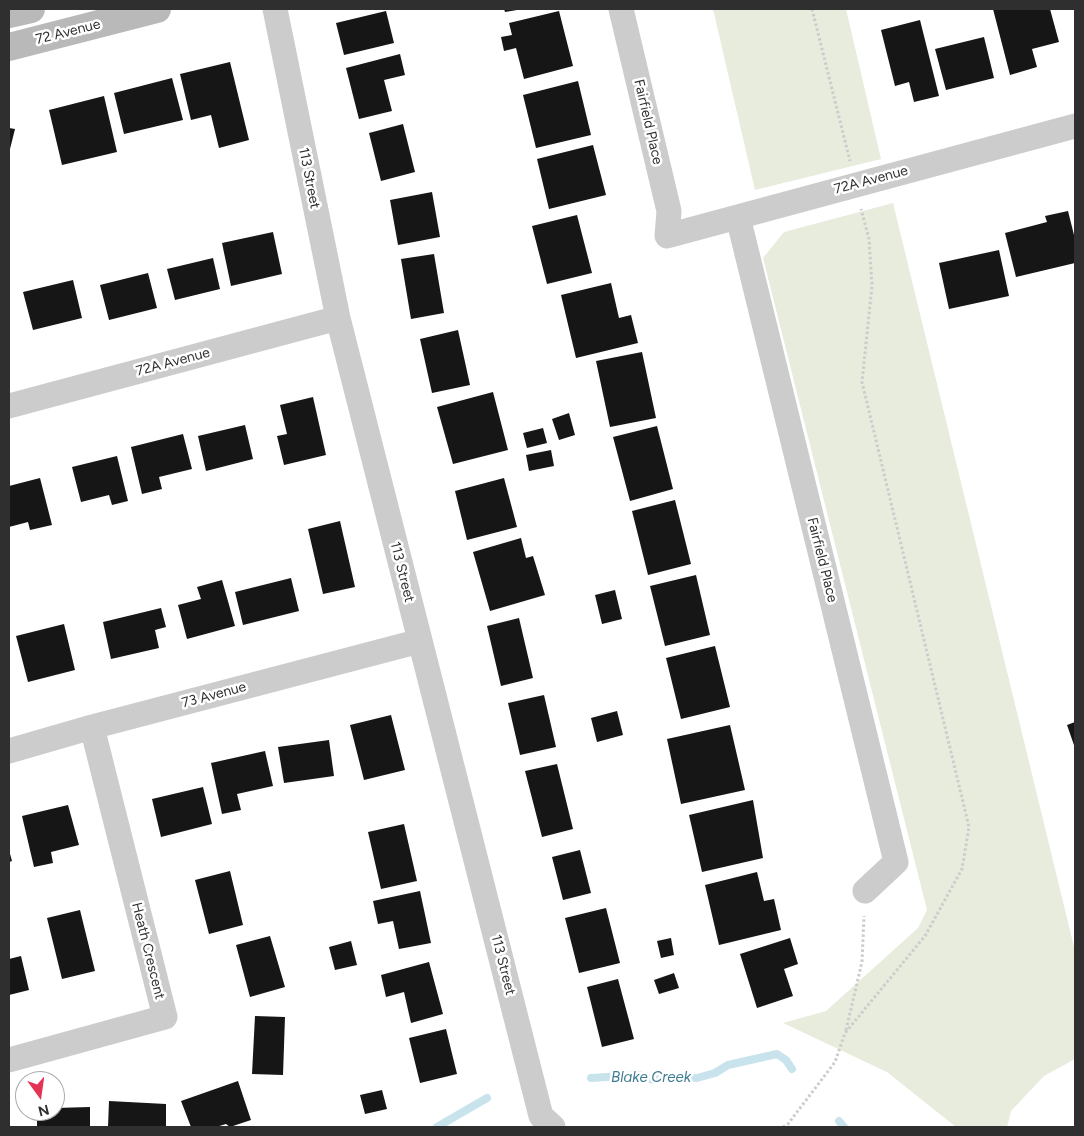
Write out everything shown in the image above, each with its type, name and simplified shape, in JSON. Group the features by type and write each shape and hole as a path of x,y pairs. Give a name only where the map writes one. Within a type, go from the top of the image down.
{"main road":[{"path":"9,14 30,9"},
{"name":"72 Avenue","path":"9,47 157,9"}],"street":[{"name":"113 Street","path":"275,9 338,318 541,1116 554,1127"},
{"name":"Fairfield Place","path":"621,9 669,211 667,236"},
{"name":"72A Avenue","path":"667,236 1075,126"},
{"name":"Fairfield Place","path":"738,217 896,862 866,891"},
{"name":"72A Avenue","path":"9,406 338,318"},
{"name":"73 Avenue","path":"9,751 92,727 420,641"},
{"name":"Heath Crescent","path":"9,1060 165,1017 92,727"}],"path":[{"path":"812,9 852,168"},
{"path":"845,1033 925,936 962,869 969,827 862,382 872,286 869,239 860,203"},
{"path":"783,1127 788,1124 835,1062 858,985 863,934"}],"shaded area":[{"path":"713,9 846,9 881,159 755,190"},
{"path":"893,203 1075,951 1075,1059 1044,1076 1011,1111 1007,1127 956,1127 887,1072 783,1023 826,1011 918,928 927,910 763,258 784,232"}],"building":[{"path":"504,9 517,9 517,10 505,12"},
{"path":"993,9 1050,9 1059,42 1032,49 1037,67 1010,75"},
{"path":"386,11 394,43 344,55 336,23"},
{"path":"559,11 573,66 524,79 516,48 504,51 501,37 512,35 509,23"},
{"path":"920,20 939,96 914,102 909,82 895,86 881,30"},
{"path":"984,37 994,78 946,90 935,49"},
{"path":"400,54 405,75 384,80 392,111 359,119 346,68"},
{"path":"230,62 249,140 219,148 211,115 191,120 180,74"},
{"path":"172,78 183,120 124,134 114,93"},
{"path":"578,81 591,135 536,148 523,95"},
{"path":"104,96 117,152 62,165 49,110"},
{"path":"403,124 415,172 381,181 369,133"},
{"path":"9,128 15,129 9,153"},
{"path":"593,145 606,195 549,209 537,159"},
{"path":"432,192 440,237 398,245 390,200"},
{"path":"1068,211 1075,239 1075,263 1016,277 1005,233 1047,222 1045,216"},
{"path":"577,215 592,273 547,284 532,226"},
{"path":"273,232 282,274 231,286 222,243"},
{"path":"999,250 1009,296 949,309 939,263"},
{"path":"434,254 444,313 411,319 401,259"},
{"path":"213,258 220,289 175,300 167,269"},
{"path":"148,273 157,308 109,320 100,285"},
{"path":"73,280 82,318 33,330 23,292"},
{"path":"611,283 619,318 631,315 638,343 576,358 561,295"},
{"path":"458,330 470,385 432,393 420,339"},
{"path":"642,352 656,418 610,427 596,361"},
{"path":"493,392 508,450 453,464 437,407"},
{"path":"313,397 326,455 284,465 277,436 287,434 280,405"},
{"path":"569,413 575,435 559,440 552,419"},
{"path":"245,425 253,459 206,471 198,436"},
{"path":"657,426 673,489 630,501 613,437"},
{"path":"543,428 547,443 527,448 523,433"},
{"path":"183,434 192,469 159,477 162,489 142,494 131,447"},
{"path":"551,450 554,466 529,471 526,455"},
{"path":"117,456 128,501 112,505 109,495 81,502 72,467"},
{"path":"40,478 52,525 30,530 28,522 9,527 9,486"},
{"path":"504,478 517,527 467,540 455,491"},
{"path":"675,500 691,564 648,575 632,511"},
{"path":"340,521 355,587 323,594 308,529"},
{"path":"521,538 526,558 533,556 545,595 490,611 473,552"},
{"path":"696,575 710,635 665,646 650,586"},
{"path":"291,578 299,611 243,625 235,592"},
{"path":"222,580 235,626 187,639 178,605 201,599 197,587"},
{"path":"615,590 622,619 602,624 595,595"},
{"path":"161,608 166,627 155,630 159,648 111,659 103,622"},
{"path":"519,618 533,678 501,686 487,626"},
{"path":"64,624 75,670 28,682 16,636"},
{"path":"715,646 730,707 681,719 666,658"},
{"path":"544,695 556,747 520,755 508,703"},
{"path":"617,711 623,735 597,742 591,718"},
{"path":"391,715 405,770 364,780 350,725"},
{"path":"1075,722 1075,748 1067,725"},
{"path":"730,725 745,790 681,804 667,739"},
{"path":"329,740 334,776 284,783 278,747"},
{"path":"265,751 273,786 237,794 241,810 222,814 211,763"},
{"path":"557,764 573,829 542,837 525,771"},
{"path":"203,787 212,824 161,837 152,799"},
{"path":"753,800 763,858 702,872 689,815"},
{"path":"68,805 79,845 51,852 53,863 34,867 22,816"},
{"path":"404,824 417,881 381,889 368,832"},
{"path":"9,850 12,861 9,862"},
{"path":"580,850 591,893 563,900 552,857"},
{"path":"230,871 243,925 209,934 195,880"},
{"path":"757,872 764,901 774,899 781,930 719,945 705,885"},
{"path":"420,891 431,943 399,949 393,921 378,924 373,901"},
{"path":"606,908 620,963 579,973 565,918"},
{"path":"80,910 95,971 62,979 47,918"},
{"path":"270,936 285,987 250,997 236,945"},
{"path":"671,938 674,955 661,958 657,941"},
{"path":"790,938 798,964 784,969 793,996 757,1008 740,954"},
{"path":"351,941 357,965 335,970 329,947"},
{"path":"21,956 29,990 9,995 9,959"},
{"path":"429,962 443,1014 411,1023 404,992 386,997 381,975"},
{"path":"674,973 679,988 659,994 654,980"},
{"path":"618,979 634,1039 602,1047 587,987"},
{"path":"255,1016 285,1017 283,1075 252,1074"},
{"path":"446,1029 457,1074 420,1083 409,1038"},
{"path":"238,1081 251,1120 230,1127 226,1124 216,1127 191,1127 181,1101"},
{"path":"382,1090 387,1109 365,1114 360,1095"},
{"path":"109,1101 166,1104 166,1127 108,1127"},
{"path":"90,1107 90,1127 37,1127 37,1121 65,1121 65,1108"}],"waterway":[{"name":"Blake Creek","path":"591,1078 639,1075 653,1080 683,1077 697,1078 715,1073 728,1065 777,1054 786,1060 792,1069"},
{"name":"Blake Creek","path":"437,1127 487,1098"},
{"name":"Blake Creek","path":"839,1121 844,1127"}]}
